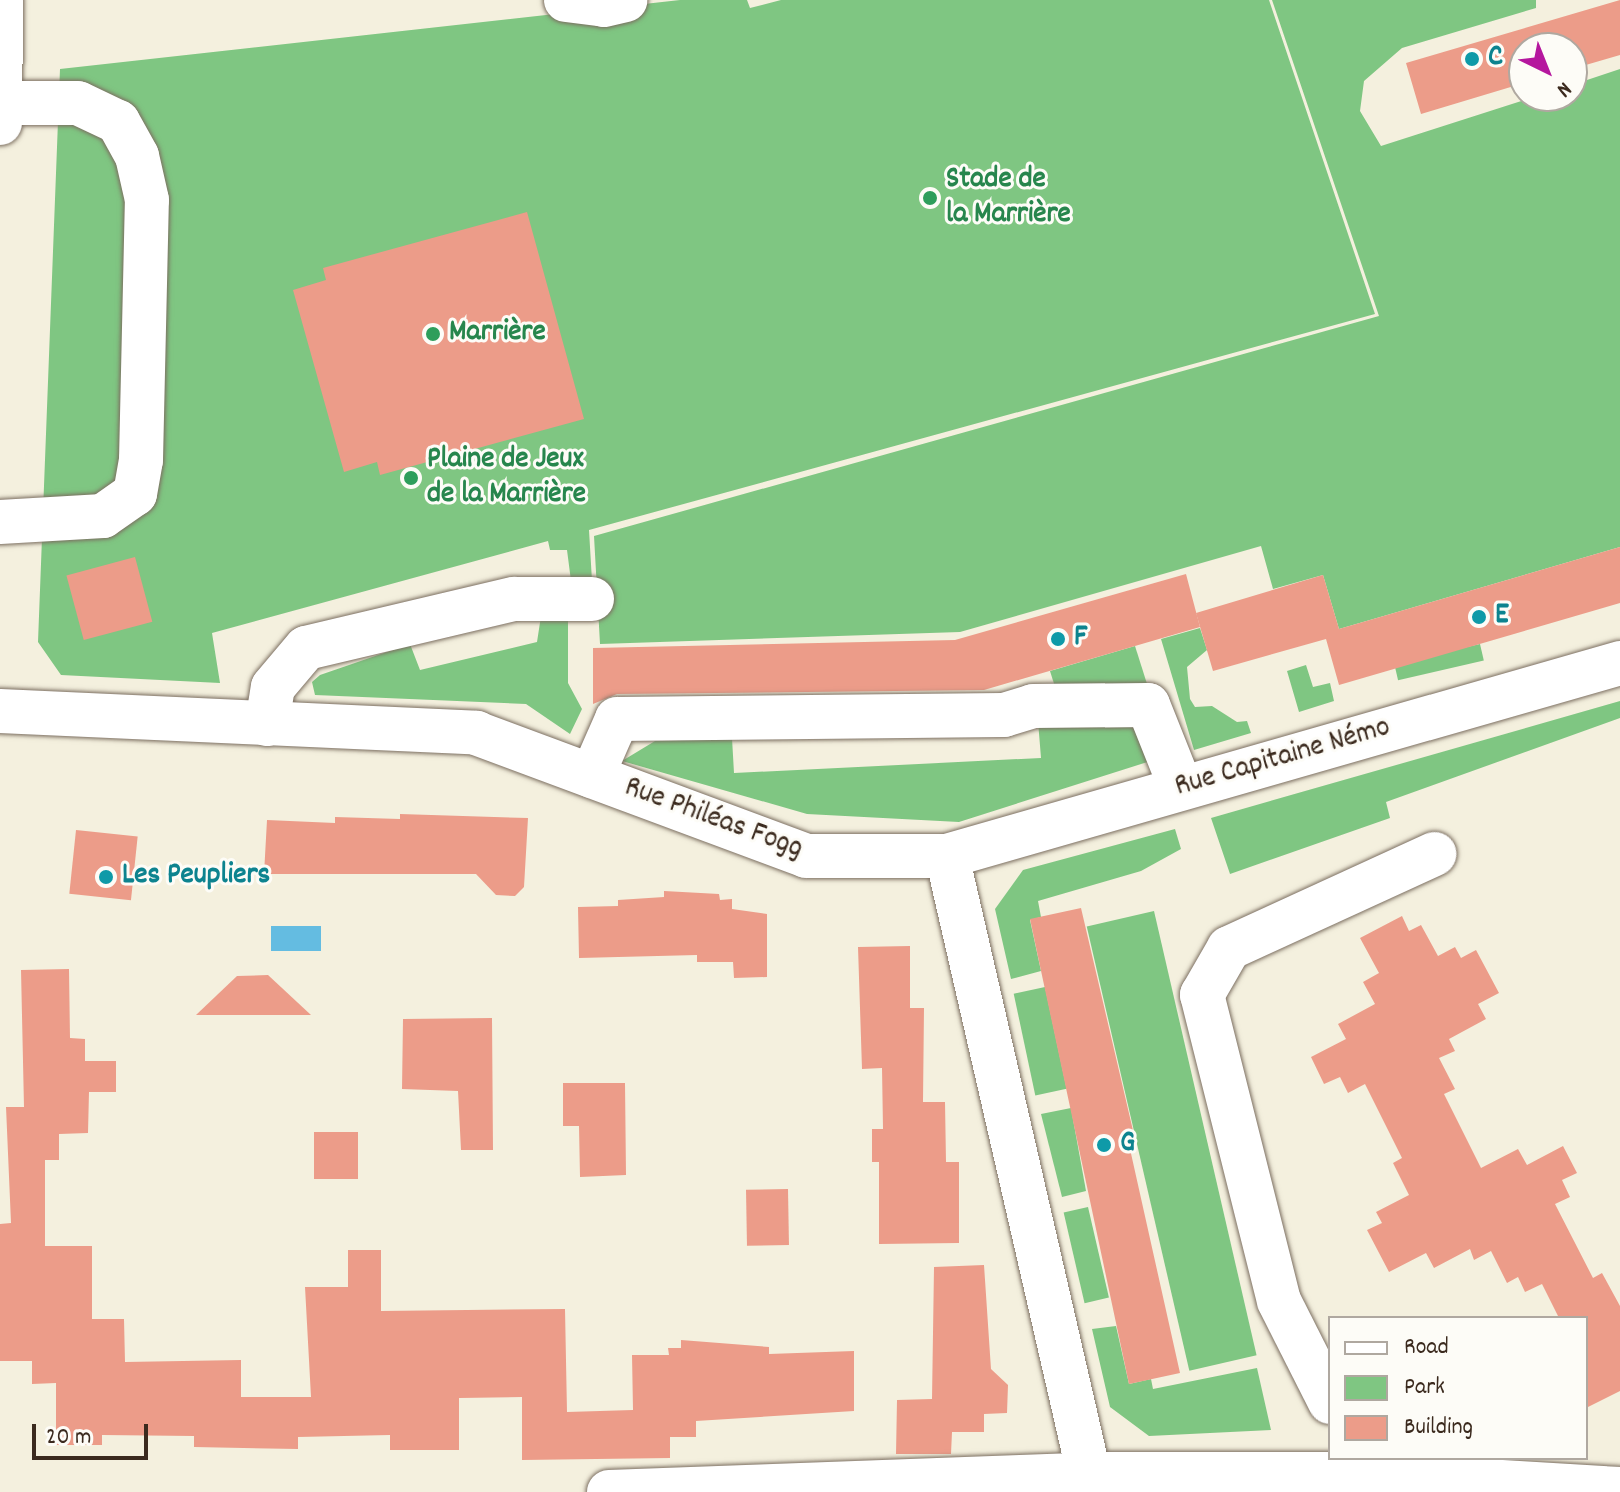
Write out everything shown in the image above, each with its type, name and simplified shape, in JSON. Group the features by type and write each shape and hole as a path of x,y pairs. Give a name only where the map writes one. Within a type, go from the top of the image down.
{"street":[{"path":"0,123 1,0"},
{"path":"566,0 604,5 625,0"},
{"path":"0,103 78,103 118,122 137,156 147,200 141,460 135,494 103,516 0,522"},
{"path":"267,724 273,687 306,648 514,599 592,599"},
{"name":"Rue Capitaine Némo","path":"947,856 1620,663"},
{"path":"592,776 617,719 1004,715 1033,706 1148,705 1181,788"},
{"name":"Rue Philéas Fogg","path":"0,711 476,733 806,856 947,856"},
{"path":"1328,1398 1279,1301 1202,995 1229,948 1434,854"},
{"path":"947,856 1089,1474"},
{"path":"609,1492 1363,1466 1620,1489"}],"green space":[{"name":"Plaine de Jeux de la Marrière","path":"680,0 747,0 750,8 781,0 1269,0 1375,314 589,530 592,581 571,581 567,550 550,550 548,541 212,633 220,683 61,675 38,642 60,69"},
{"path":"1272,0 1536,0 1536,8 1402,48 1364,81 1360,111 1381,146 1508,105 1508,112 1588,112 1588,80 1620,69 1620,547 1339,629 1323,575 1273,589 1261,546 960,632 600,644 594,536 1379,316"},
{"path":"541,616 568,620 568,683 582,709 570,734 526,704 315,695 312,682 320,675 410,644 420,670 537,642"},
{"path":"1200,628 1207,650 1187,667 1190,699 1195,707 1212,706 1237,722 1247,721 1251,733 1194,750 1161,639"},
{"path":"1480,644 1484,661 1398,680 1394,664"},
{"path":"1135,646 1148,687 1056,690 1050,671"},
{"path":"1306,665 1313,687 1330,683 1334,701 1299,712 1287,671"},
{"path":"1620,701 1620,718 1386,802 1390,818 1230,874 1211,818"},
{"path":"1132,719 1160,758 959,822 807,814 622,761 655,741 732,738 734,773 1041,758 1038,721"},
{"path":"1175,829 1181,849 1141,871 1038,901 1041,917 1030,920 1041,971 1011,979 995,909 1023,870"},
{"path":"1154,911 1257,1355 1189,1371 1087,927"},
{"path":"1045,987 1067,1089 1035,1095 1014,994"},
{"path":"1071,1108 1086,1191 1062,1197 1041,1114"},
{"path":"1088,1207 1109,1298 1085,1303 1064,1213"},
{"path":"1116,1326 1129,1384 1151,1379 1153,1389 1257,1368 1271,1430 1149,1436 1110,1407 1092,1329"}],"water":[{"path":"271,926 321,926 321,951 271,951"}],"building":[{"name":"C","path":"1620,0 1620,55 1588,64 1588,32 1511,32"},
{"name":"C","path":"1508,33 1508,88 1421,114 1406,63"},
{"name":"Marrière","path":"527,212 584,419 380,475 377,462 344,472 293,290 326,280 323,268"},
{"name":"E","path":"1620,547 1620,603 1339,685 1326,639 1213,671 1196,613 1323,575 1339,629"},
{"path":"135,557 152,622 84,640 66,575"},
{"name":"F","path":"1186,574 1200,627 984,690 617,694 593,704 593,648 955,640"},
{"path":"400,814 528,818 524,887 515,896 496,895 476,874 264,874 267,820 335,823 335,817 400,819"},
{"name":"Les Peupliers","path":"76,830 138,836 131,900 69,894"},
{"path":"664,891 719,894 720,900 732,899 732,909 767,914 767,977 734,978 733,962 697,962 697,955 579,958 578,907 618,906 618,900 664,897"},
{"name":"G","path":"1081,908 1135,1139 1128,1140 1180,1373 1129,1384 1030,919"},
{"path":"1402,916 1409,931 1421,925 1438,956 1455,947 1461,958 1476,950 1499,993 1478,1004 1486,1019 1449,1039 1455,1051 1439,1058 1455,1089 1444,1094 1481,1168 1518,1149 1527,1165 1563,1146 1577,1173 1562,1180 1570,1197 1555,1204 1593,1278 1602,1273 1620,1306 1620,1391 1588,1407 1588,1316 1558,1316 1542,1284 1525,1292 1518,1277 1507,1283 1491,1251 1474,1260 1470,1249 1434,1268 1426,1253 1389,1272 1367,1230 1382,1223 1376,1212 1409,1195 1393,1163 1402,1158 1365,1084 1348,1093 1340,1077 1324,1084 1311,1057 1346,1039 1338,1024 1375,1004 1363,982 1379,973 1360,938"},
{"path":"910,946 910,1008 924,1008 923,1102 945,1102 946,1162 959,1162 959,1243 879,1244 879,1162 872,1162 872,1129 883,1129 882,1068 862,1069 858,947"},
{"path":"69,969 70,1038 85,1039 85,1061 116,1061 116,1092 89,1092 88,1133 59,1134 59,1160 45,1160 45,1246 92,1246 92,1319 124,1319 125,1362 241,1360 241,1397 311,1397 305,1287 348,1287 348,1250 381,1250 381,1311 565,1309 567,1412 633,1410 632,1355 669,1355 668,1348 681,1348 681,1340 769,1347 769,1354 854,1351 854,1411 696,1421 696,1437 670,1437 670,1458 522,1460 522,1397 459,1398 459,1450 390,1450 390,1435 298,1437 298,1449 194,1447 194,1436 102,1435 102,1445 56,1445 56,1383 32,1384 32,1361 0,1361 0,1224 11,1223 6,1107 24,1107 21,970"},
{"path":"268,975 311,1015 196,1015 237,976"},
{"path":"492,1018 493,1150 461,1150 458,1091 402,1089 403,1019"},
{"path":"563,1083 625,1083 626,1175 580,1177 579,1126 563,1126"},
{"path":"314,1132 358,1132 358,1179 314,1179"},
{"path":"788,1189 789,1245 747,1246 746,1190"},
{"path":"984,1265 991,1369 1008,1385 1007,1413 984,1414 984,1432 952,1432 951,1454 896,1454 897,1400 932,1399 934,1267"}],"place":[{"name":"C","path":"1472,59"},
{"name":"Stade de la Marrière","path":"930,198"},
{"name":"Marrière","path":"433,334"},
{"name":"Plaine de Jeux de la Marrière","path":"411,478"},
{"name":"E","path":"1479,617"},
{"name":"F","path":"1058,639"},
{"name":"Les Peupliers","path":"106,877"},
{"name":"G","path":"1104,1145"}]}
